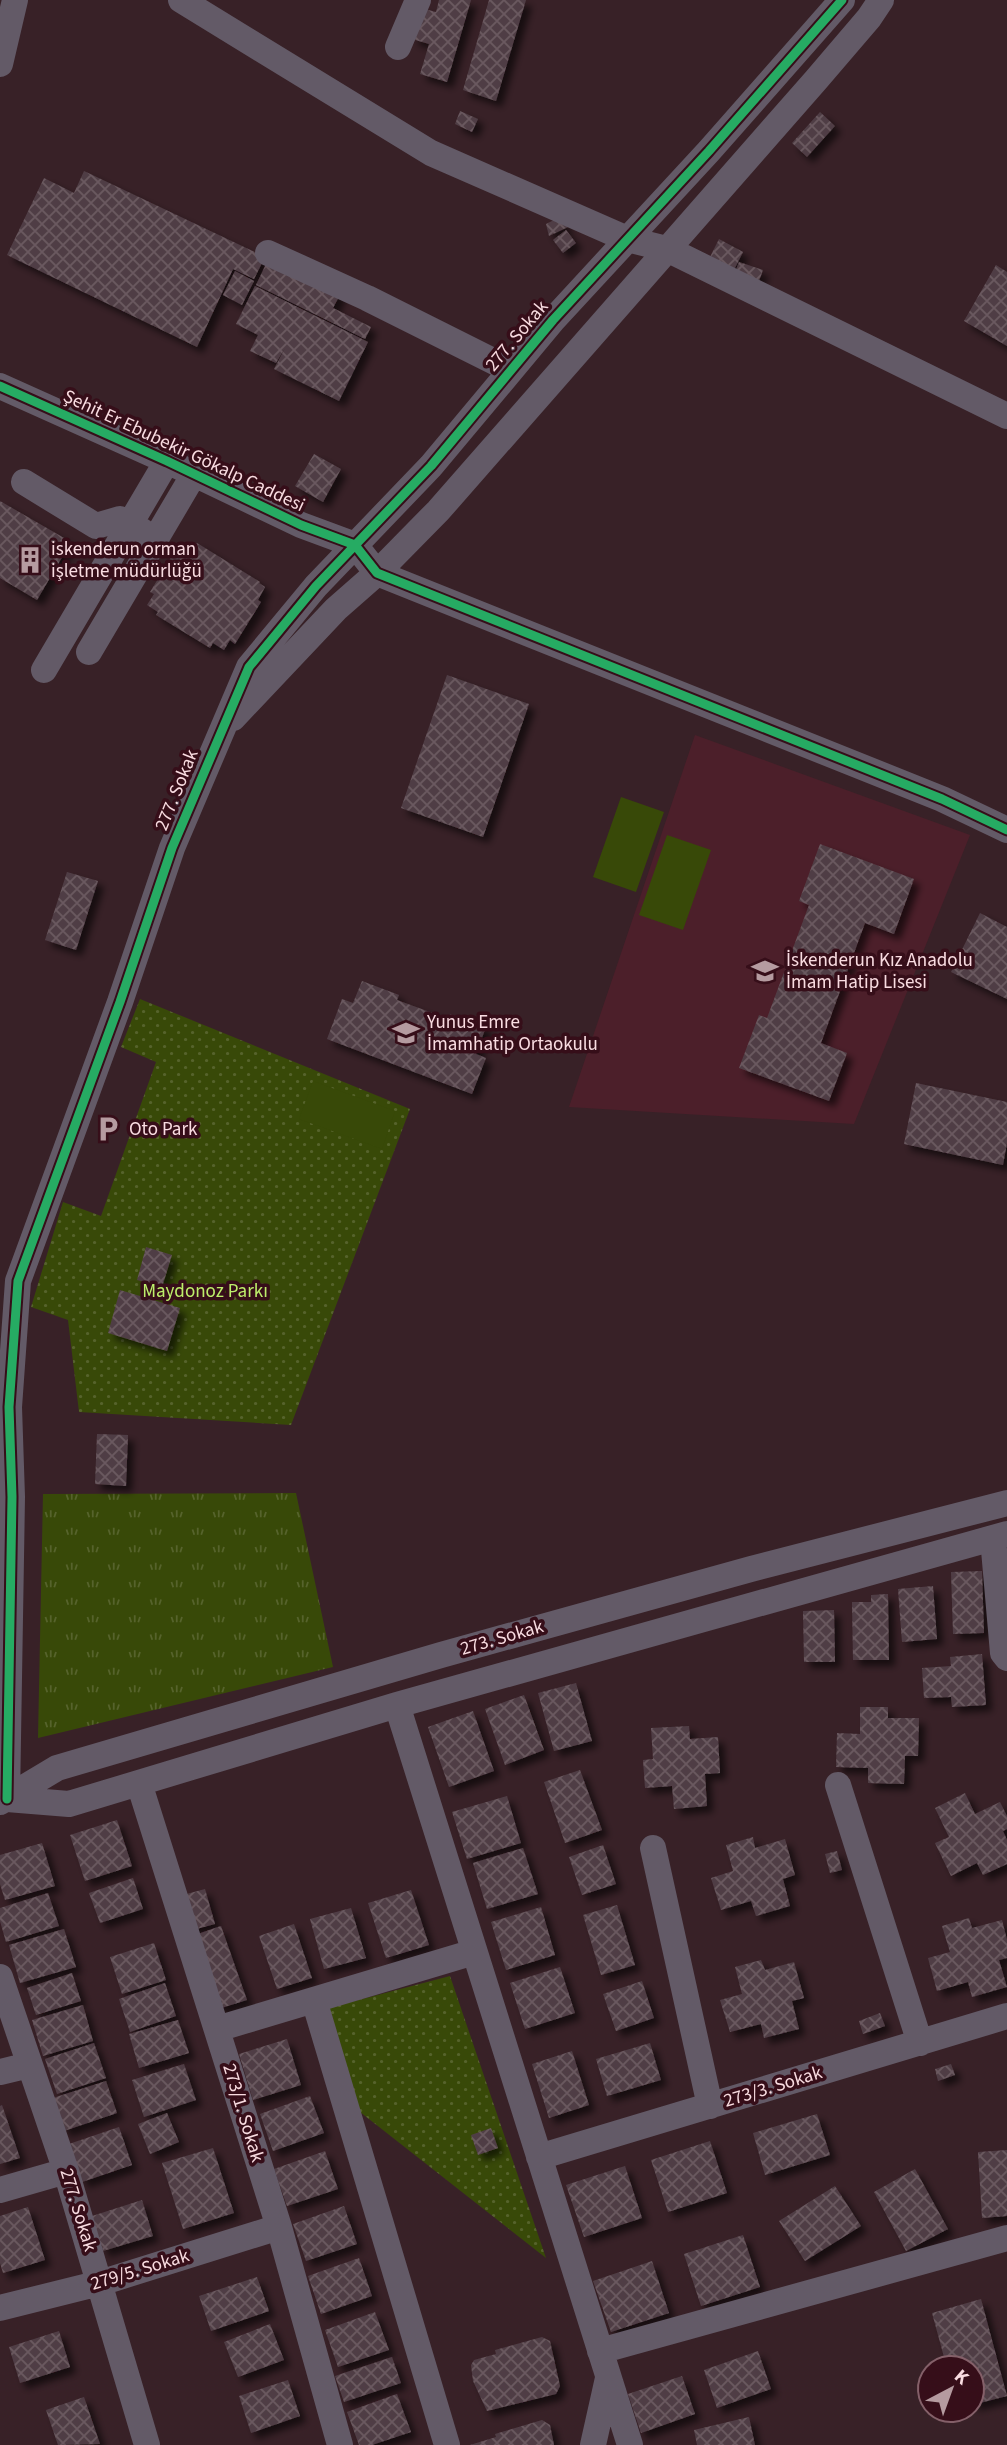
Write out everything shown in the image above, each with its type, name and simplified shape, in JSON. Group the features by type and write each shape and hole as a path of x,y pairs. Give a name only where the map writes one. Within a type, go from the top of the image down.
{"street":[{"path":"0,64 15,0"},
{"path":"180,0 431,153 627,239 667,249 1007,416"},
{"path":"398,47 418,0"},
{"name":"277. Sokak","path":"4,1801 12,1510 9,1407 18,1281 120,1002 172,848 249,667 316,586 431,466 552,320 718,141 842,0"},
{"name":"277. Sokak","path":"220,732 336,609 377,573 438,511 816,80 881,0"},
{"path":"268,253 367,298 511,370"},
{"name":"Şehit Er Ebubekir Gökalp Caddesi","path":"0,386 301,524 355,545"},
{"path":"44,670 167,461"},
{"path":"89,652 194,474"},
{"path":"24,482 96,526 120,519 156,538"},
{"path":"355,545 377,573 942,799 1007,831"},
{"path":"84,602 110,617"},
{"name":"273. Sokak","path":"4,1801 57,1768 751,1569 1007,1503"},
{"path":"1000,1536 1003,1653 1007,1658"},
{"name":"273. Sokak","path":"4,1801 69,1804 397,1705 1000,1536"},
{"path":"397,1705 630,2445"},
{"name":"273/1. Sokak","path":"139,1783 279,2227 340,2445"},
{"path":"838,1785 920,2043"},
{"path":"653,1848 710,2106"},
{"path":"217,2029 474,1952"},
{"name":"277. Sokak","path":"0,1977 66,2171 147,2445"},
{"path":"313,2000 447,2445"},
{"name":"273/3. Sokak","path":"539,2157 1007,2016"},
{"path":"0,2072 29,2065"},
{"path":"0,2190 66,2171"},
{"name":"279/5. Sokak","path":"0,2308 100,2283 279,2227"},
{"path":"600,2351 1007,2238"},
{"path":"593,2445 608,2376"}],"shaded area":[{"name":"İskenderun Kız Anadolu İmam Hatip Lisesi","path":"695,735 970,835 854,1124 569,1107"}],"green space":[{"path":"621,797 664,812 636,892 593,877"},
{"path":"667,835 711,850 683,930 639,915"},
{"name":"Maydonoz Parkı","path":"140,999 410,1109 291,1425 79,1412 68,1320 31,1307 63,1202 101,1216 156,1062 121,1047"},
{"path":"313,1081 395,1111 382,1149 299,1119"},
{"path":"296,1493 333,1667 38,1738 43,1494"},
{"path":"450,1976 546,2258 360,2112 328,2008"}],"building":[{"path":"439,0 471,0 447,82 420,74 429,44 412,39 421,8 436,12"},
{"path":"489,0 526,0 496,101 463,90"},
{"path":"460,111 478,119 472,132 455,124"},
{"path":"820,112 835,126 807,157 792,143"},
{"path":"84,171 265,257 254,279 233,269 197,347 7,255 44,178 74,193"},
{"path":"558,218 568,227 549,236 546,224"},
{"path":"566,230 576,243 563,253 553,240"},
{"path":"719,239 743,252 733,272 709,259"},
{"path":"269,258 341,293 333,308 371,327 365,339 256,285"},
{"path":"739,262 763,270 759,281 735,272"},
{"path":"996,265 1007,272 1007,346 964,321"},
{"path":"235,271 254,281 242,305 223,295"},
{"path":"255,286 368,342 339,401 274,369 285,348 276,363 250,351 258,335 236,324"},
{"path":"314,454 341,469 323,502 295,486"},
{"name":"iskenderun orman işletme müdürlüğü","path":"0,501 71,542 37,600 0,578"},
{"path":"197,543 265,587 258,600 261,602 235,644 230,640 224,650 213,643 210,648 156,615 158,612 147,605 154,594 150,592 175,551 179,554 184,547"},
{"path":"447,675 529,704 483,837 401,808"},
{"path":"820,844 914,879 894,934 865,923 821,1043 847,1053 829,1101 739,1068 759,1015 767,1018 809,905 799,901"},
{"path":"67,872 98,881 76,950 45,940"},
{"path":"980,913 1007,927 1007,999 951,972"},
{"name":"Yunus Emre İmamhatip Ortaokulu","path":"362,981 399,995 397,1000 449,1019 450,1014 486,1027 476,1054 486,1058 472,1094 327,1039 342,999 353,1003"},
{"path":"916,1083 1007,1102 1007,1143 1003,1165 904,1144"},
{"path":"146,1247 172,1255 162,1287 137,1280"},
{"path":"120,1290 180,1308 167,1351 108,1333"},
{"path":"97,1434 128,1435 126,1486 95,1484"},
{"path":"982,1571 984,1633 953,1634 951,1572"},
{"path":"933,1586 937,1639 902,1642 898,1589"},
{"path":"888,1594 889,1660 853,1660 852,1602 871,1602 871,1595"},
{"path":"834,1610 835,1662 804,1662 803,1611"},
{"path":"982,1654 986,1705 952,1707 951,1697 924,1698 922,1668 951,1666 950,1657"},
{"path":"576,1683 592,1741 554,1751 538,1693"},
{"path":"524,1695 544,1750 505,1765 485,1709"},
{"path":"860,1707 888,1707 888,1718 919,1718 918,1756 905,1756 904,1784 868,1783 868,1768 836,1767 837,1733 860,1734"},
{"path":"473,1711 494,1771 449,1787 428,1727"},
{"path":"689,1726 690,1739 718,1737 720,1773 705,1774 707,1806 674,1809 672,1786 645,1788 643,1760 653,1759 651,1728"},
{"path":"580,1770 602,1830 565,1843 544,1782"},
{"path":"965,1793 975,1814 1000,1802 1007,1816 1007,1829 1003,1831 1007,1840 1007,1864 983,1875 977,1863 951,1876 935,1843 949,1837 935,1808"},
{"path":"507,1796 521,1843 467,1859 452,1812"},
{"path":"117,1820 132,1866 85,1881 70,1835"},
{"path":"753,1837 755,1848 785,1839 795,1875 783,1879 790,1906 756,1916 751,1901 721,1910 711,1878 733,1871 726,1845"},
{"path":"42,1843 55,1886 5,1900 0,1884 0,1855"},
{"path":"603,1845 616,1884 582,1895 569,1857"},
{"path":"523,1848 538,1894 487,1909 473,1863"},
{"path":"837,1851 842,1870 830,1873 825,1854"},
{"path":"133,1878 143,1909 100,1923 89,1893"},
{"path":"205,1889 215,1924 189,1931 179,1896"},
{"path":"411,1890 429,1945 386,1958 368,1903"},
{"path":"48,1893 59,1926 6,1942 0,1921 0,1908"},
{"path":"617,1905 635,1965 601,1975 583,1915"},
{"path":"541,1907 555,1955 506,1970 491,1922"},
{"path":"351,1908 366,1958 324,1969 310,1919"},
{"path":"969,1918 972,1928 1002,1920 1007,1940 1007,1958 999,1960 1007,1987 972,1997 968,1982 937,1991 928,1958 950,1952 942,1926"},
{"path":"294,1924 312,1978 277,1989 259,1936"},
{"path":"221,1926 247,2000 218,2009 192,1936"},
{"path":"64,1929 76,1967 20,1983 9,1945"},
{"path":"154,1943 166,1980 122,1994 110,1957"},
{"path":"761,1960 765,1970 794,1962 804,1998 792,2001 799,2029 764,2038 761,2024 730,2032 720,2000 742,1994 735,1967"},
{"path":"560,1967 575,2013 525,2029 510,1983"},
{"path":"72,1973 81,2001 36,2015 27,1988"},
{"path":"642,1981 654,2018 616,2031 603,1994"},
{"path":"165,1983 176,2016 130,2032 119,1999"},
{"path":"83,2005 93,2041 43,2056 32,2020"},
{"path":"880,2013 885,2026 863,2034 859,2021"},
{"path":"178,2020 189,2053 139,2068 129,2034"},
{"path":"287,2039 301,2085 253,2100 239,2054"},
{"path":"94,2043 106,2078 57,2094 45,2059"},
{"path":"650,2043 661,2080 607,2096 596,2059"},
{"path":"572,2051 589,2105 549,2118 532,2064"},
{"path":"184,2064 196,2100 144,2117 132,2080"},
{"path":"951,2064 955,2075 938,2081 935,2069"},
{"path":"106,2081 117,2113 64,2131 53,2098"},
{"path":"310,2096 324,2133 273,2151 260,2114"},
{"path":"2,2105 20,2158 0,2164 0,2106"},
{"path":"167,2113 179,2142 150,2154 138,2124"},
{"path":"817,2114 830,2155 765,2175 753,2133"},
{"path":"119,2127 132,2165 82,2182 69,2144"},
{"path":"491,2128 498,2148 478,2155 471,2135"},
{"path":"710,2141 727,2193 668,2212 651,2160"},
{"path":"213,2148 234,2213 183,2229 162,2163"},
{"path":"1007,2150 1007,2216 982,2218 978,2152"},
{"path":"325,2151 338,2189 287,2206 274,2169"},
{"path":"625,2166 642,2218 584,2237 566,2185"},
{"path":"915,2169 948,2229 906,2251 874,2192"},
{"path":"835,2186 861,2226 805,2261 779,2221"},
{"path":"142,2200 153,2236 103,2251 92,2216"},
{"path":"344,2206 357,2244 306,2261 293,2224"},
{"path":"28,2207 45,2260 3,2273 0,2263 0,2216"},
{"path":"743,2235 760,2287 701,2306 684,2254"},
{"path":"359,2258 372,2296 321,2314 308,2276"},
{"path":"652,2261 669,2313 611,2332 593,2281"},
{"path":"257,2277 269,2311 211,2331 199,2296"},
{"path":"981,2299 1007,2396 986,2401 986,2354 943,2354 932,2313"},
{"path":"375,2312 389,2350 338,2367 325,2330"},
{"path":"270,2324 284,2360 238,2377 224,2342"},
{"path":"59,2331 70,2367 20,2383 9,2347"},
{"path":"542,2337 550,2341 560,2386 556,2394 487,2411 473,2381 471,2365 474,2360 496,2354 495,2350"},
{"path":"758,2351 771,2389 717,2408 704,2370"},
{"path":"392,2357 401,2383 344,2402 335,2376"},
{"path":"682,2376 695,2414 641,2433 628,2394"},
{"path":"288,2380 300,2416 251,2433 239,2396"},
{"path":"397,2394 411,2432 372,2445 359,2445 347,2412"},
{"path":"84,2397 100,2444 58,2445 46,2410"},
{"path":"749,2417 755,2445 697,2445 694,2430"},
{"path":"542,2420 550,2425 554,2445 470,2445 496,2437 495,2434"}],"cycle path":[{"path":"7,1799 12,1497 9,1407 18,1281 120,1002 172,848 249,667 316,586 431,466 553,320 709,151 842,0"},
{"path":"0,386 301,525 355,545 377,573 942,799 1007,830"}],"place":[{"name":"iskenderun orman işletme müdürlüğü","path":"30,560"},
{"name":"İskenderun Kız Anadolu İmam Hatip Lisesi","path":"765,971"},
{"name":"Yunus Emre İmamhatip Ortaokulu","path":"406,1033"},
{"name":"Oto Park","path":"108,1129"}]}
